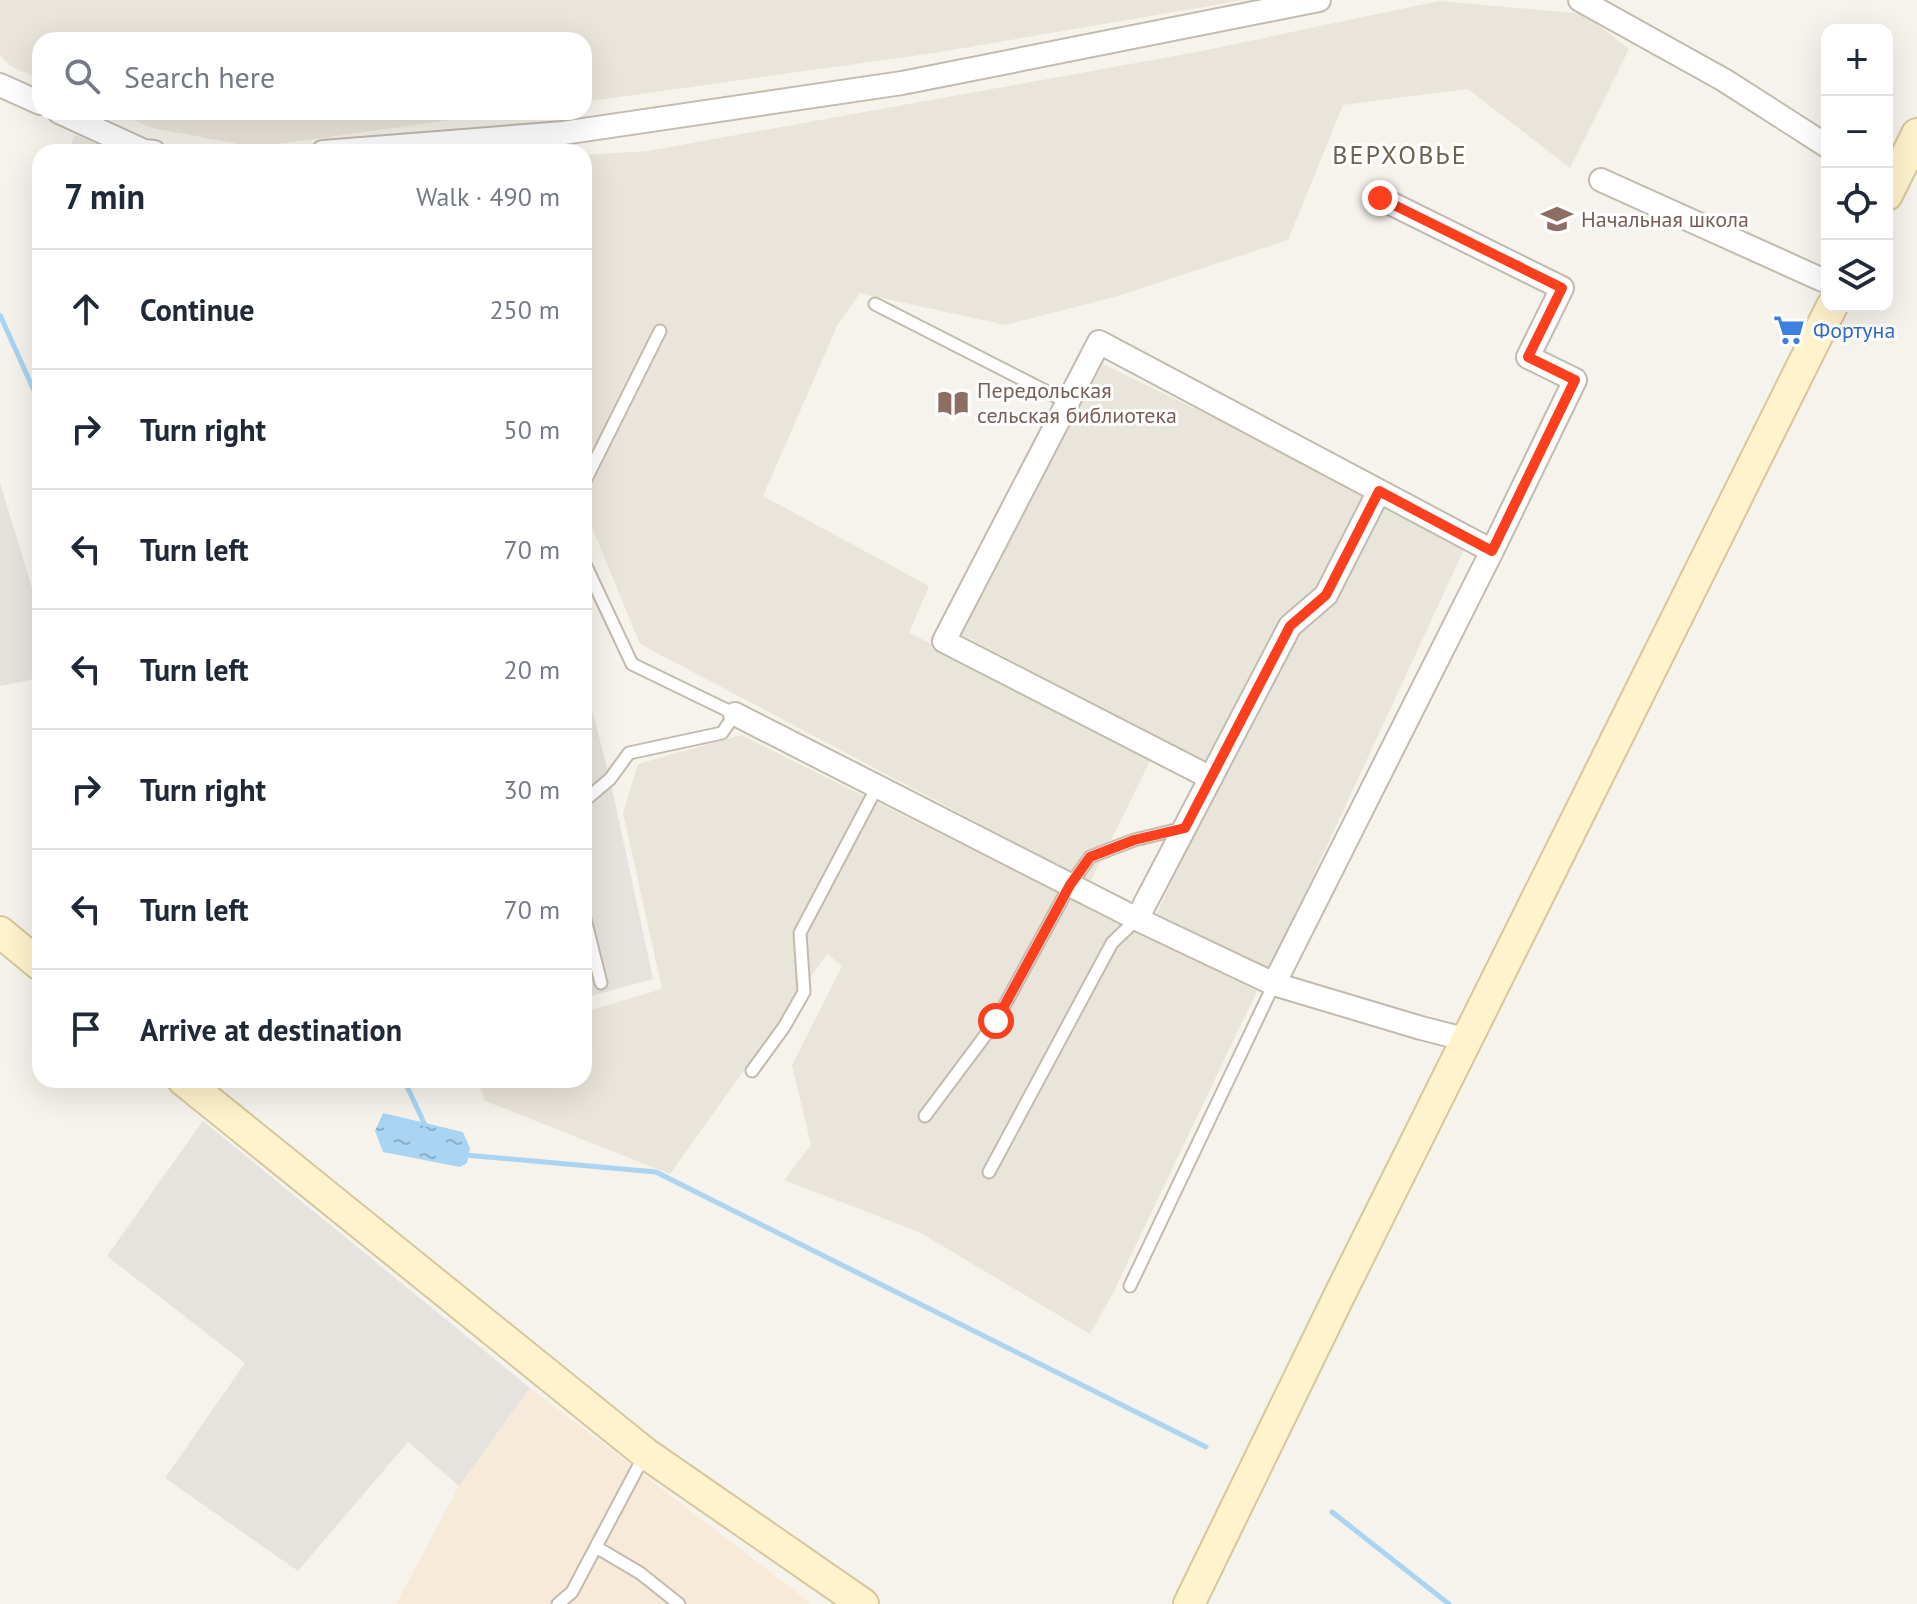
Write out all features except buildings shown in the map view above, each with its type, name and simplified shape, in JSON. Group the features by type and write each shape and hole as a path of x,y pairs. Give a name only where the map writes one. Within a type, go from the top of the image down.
{"main road":[{"path":"1893,180 1917,134"},
{"path":"1189,1604 1829,312"},
{"path":"0,932 32,958"},
{"path":"193,1088 645,1453 863,1604"}],"street":[{"path":"424,144 563,133 902,83 1319,0"},
{"path":"1580,0 1724,80 1821,142"},
{"path":"0,85 32,99"},
{"path":"76,120 129,144"},
{"path":"1601,180 1821,279"},
{"path":"1274,984 1575,380 1528,357 1562,288 1380,198"},
{"path":"1211,778 944,641 1099,342 1492,551"},
{"path":"1137,919 1290,626 1326,595 1379,491"},
{"path":"735,714 1137,919 1274,984 1468,1040"}],"lane":[{"path":"875,304 1067,402"},
{"path":"592,467 660,331"},
{"path":"592,580 632,664 735,714 722,733 629,753 610,779 592,794"},
{"path":"752,1071 784,1027 804,992 800,933 877,787"},
{"path":"925,1116 996,1021 1070,885 1090,857 1134,840 1185,828"},
{"path":"989,1172 1112,943 1137,919"},
{"path":"592,947 601,983"},
{"path":"1130,1286 1274,984"},
{"path":"558,1604 572,1592 645,1453"},
{"path":"596,1547 640,1573 679,1604"}],"shaded area":[{"path":"0,0 1244,0 934,53 592,101 592,32 32,32 32,76 10,66 0,55"},
{"path":"1439,1 1585,14 1629,49 1570,168 1468,89 1343,105 1288,240 1118,296 1005,325 860,293 838,324 763,496 929,586 909,633 1154,753 1090,882 640,644 592,527 592,154 648,151 1197,52"},
{"path":"134,120 452,120 277,144 239,144 152,128"},
{"path":"75,135 98,144 71,144"},
{"path":"1103,364 1468,541 1269,971 1156,915 1223,772 959,633"},
{"path":"0,483 32,588 32,680 0,686"},
{"path":"592,710 610,779 653,979 592,996"},
{"path":"741,735 1257,991 1113,1293 1090,1334 919,1232 784,1180 811,1145 792,1065 842,966 827,954 670,1174 485,1101 481,1088 592,1088 592,1010 662,989 623,813 638,764"},
{"path":"203,1121 530,1388 459,1486 408,1442 298,1571 165,1478 245,1363 107,1256"},
{"path":"530,1388 812,1604 396,1604 459,1486"}],"water":[{"path":"383,1113 463,1132 470,1148 467,1163 460,1167 383,1152 375,1131"}],"waterway":[{"path":"0,315 32,386"},
{"path":"408,1088 425,1125"},
{"path":"465,1155 656,1172 1206,1447"},
{"path":"1332,1512 1449,1604"}],"place":[{"name":"Начальная школа","path":"1557,219"},
{"name":"Фортуна","path":"1789,330"},
{"name":"Передольская сельская библиотека","path":"953,403"}],"district":[{"name":"ВЕРХОВЬЕ","path":"1400,155"}],"route":[{"path":"996,1021 1070,885 1090,857 1134,840 1185,828 1290,626 1326,595 1379,491 1492,551 1575,380 1528,357 1562,288 1380,198"}]}
